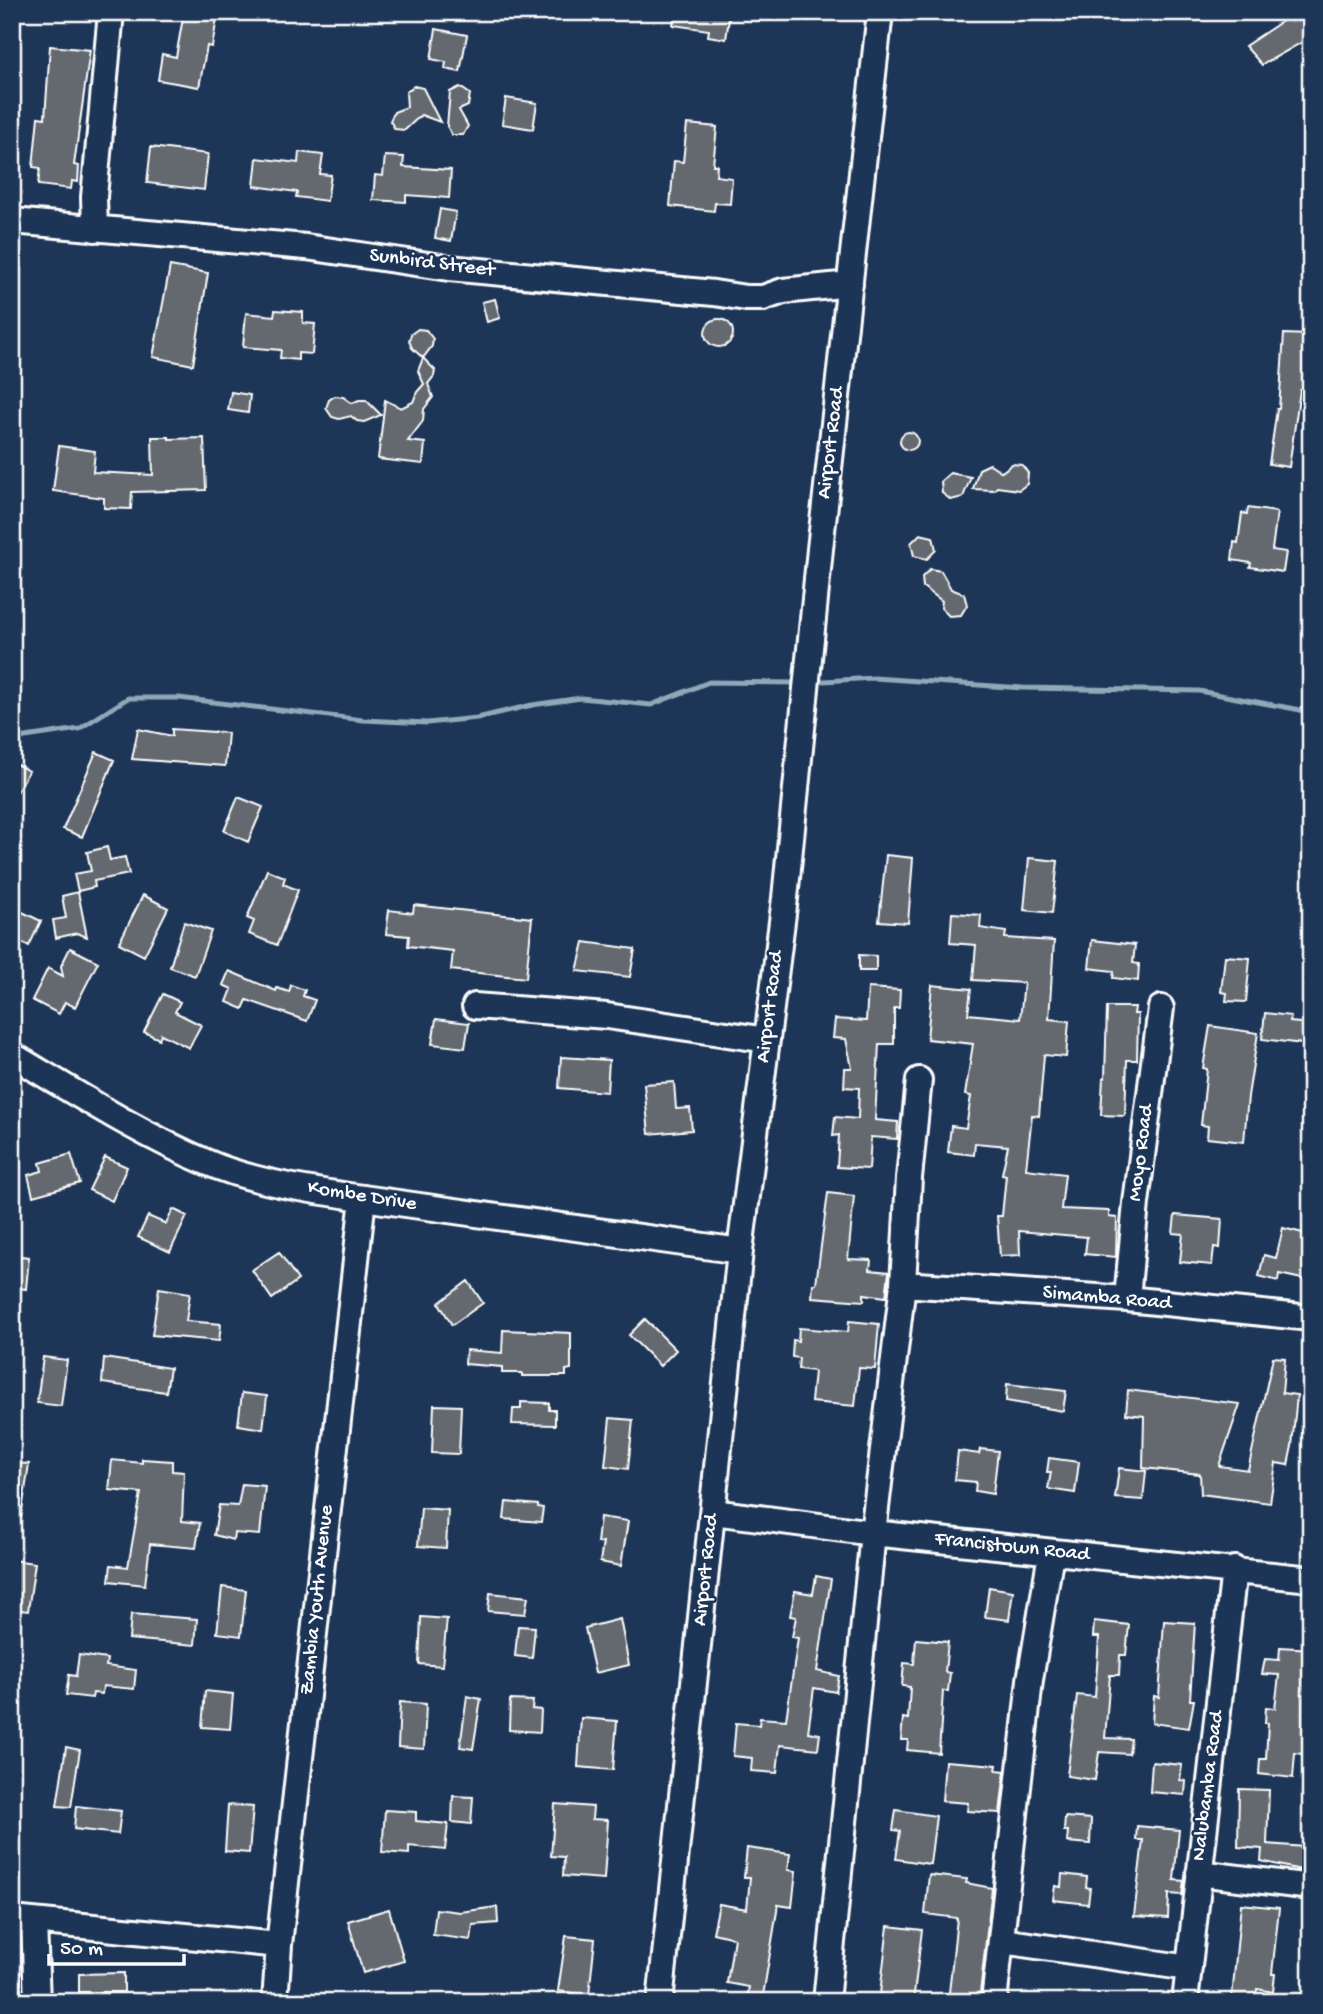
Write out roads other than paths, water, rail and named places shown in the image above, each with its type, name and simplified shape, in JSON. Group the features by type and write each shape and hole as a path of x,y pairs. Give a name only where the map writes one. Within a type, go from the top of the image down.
{"street":[{"path":"95,229 94,197 111,12"},
{"name":"Airport Road","path":"660,2002 740,1251 785,898 880,12"},
{"name":"Sunbird Street","path":"12,221 306,247 449,268 700,291 746,298 763,298 783,291 850,284"},
{"path":"475,1006 607,1016 767,1040"},
{"name":"Moyo Road","path":"1127,1299 1136,1203 1161,1008"},
{"name":"Kombe Drive","path":"12,1056 124,1122 207,1163 238,1174 363,1199 740,1251"},
{"path":"826,2002 873,1533 903,1284 909,1178 919,1080"},
{"name":"Zambia Youth Avenue","path":"275,2002 279,1945 363,1199"},
{"name":"Simamba Road","path":"903,1284 1127,1299 1311,1318"},
{"name":"Francistown Road","path":"713,1512 1051,1553 1234,1569 1311,1579"},
{"path":"994,2002 1030,1680 1051,1553"},
{"name":"Nalubamba Road","path":"1185,2002 1234,1569"},
{"path":"1199,1873 1311,1887"},
{"path":"37,2002 23,1921 279,1945"},
{"path":"1002,1941 1189,1968"}],"waterway":[{"path":"824,681 874,678 1023,688 1199,691 1311,712"},
{"path":"12,739 79,729 128,698 179,698 363,720 427,723 477,718 532,705 581,698 651,705 709,682 797,683"}]}
